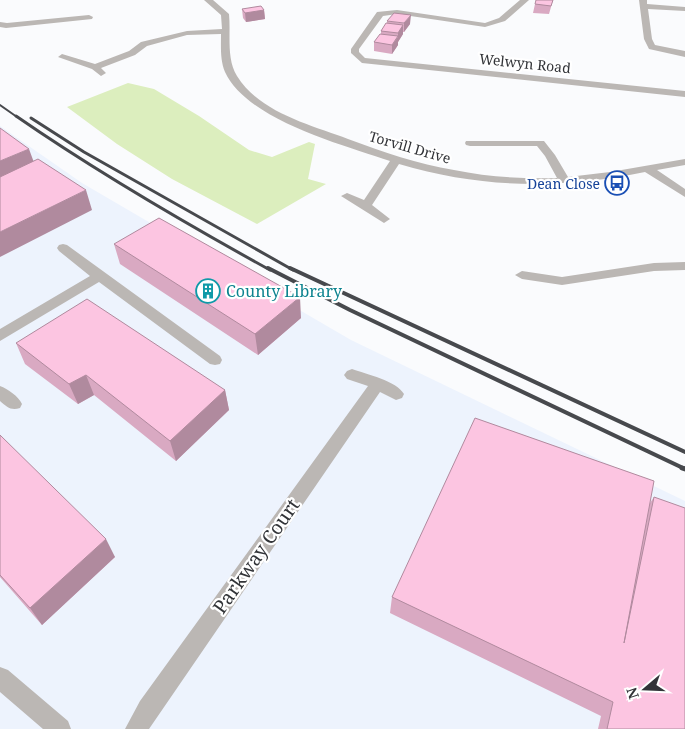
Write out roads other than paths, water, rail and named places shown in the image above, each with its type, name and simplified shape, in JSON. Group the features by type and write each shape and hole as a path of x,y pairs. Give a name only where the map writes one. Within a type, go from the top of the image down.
{"street":[{"name":"Torvill Drive","path":"208,0 225,14 229,70 241,89 266,108 298,124 397,160 463,175 510,181 564,181 685,162"},
{"name":"Welwyn Road","path":"525,0 499,22 485,25 397,12 380,14 355,49 356,57 362,60 685,94"},
{"path":"685,9 644,3 648,39 652,47 685,54"},
{"path":"3,25 89,17"},
{"path":"3,25 15,35"},
{"path":"62,57 98,70 132,53 144,44 187,33 227,31"},
{"path":"470,143 540,143 550,155 564,181"},
{"path":"366,206 397,160"},
{"path":"646,168 685,194"},
{"path":"347,196 366,206 384,219"},
{"path":"63,248 215,360"},
{"path":"522,275 562,281 654,267 685,266"},
{"path":"0,336 99,276"},
{"path":"352,375 378,384 396,394"},
{"name":"Parkway Court","path":"136,729 148,709 378,384"},
{"path":"0,392 14,404"},
{"path":"0,678 60,729"}],"railway":[{"path":"0,105 17,117"},
{"path":"16,116 141,196 270,270"},
{"path":"31,118 84,152 293,270"},
{"path":"268,268 350,310 685,469 682,468"},
{"path":"290,268 685,452"}],"place":[{"name":"Dean Close","path":"617,183"},
{"name":"County Library","path":"208,291"}]}
